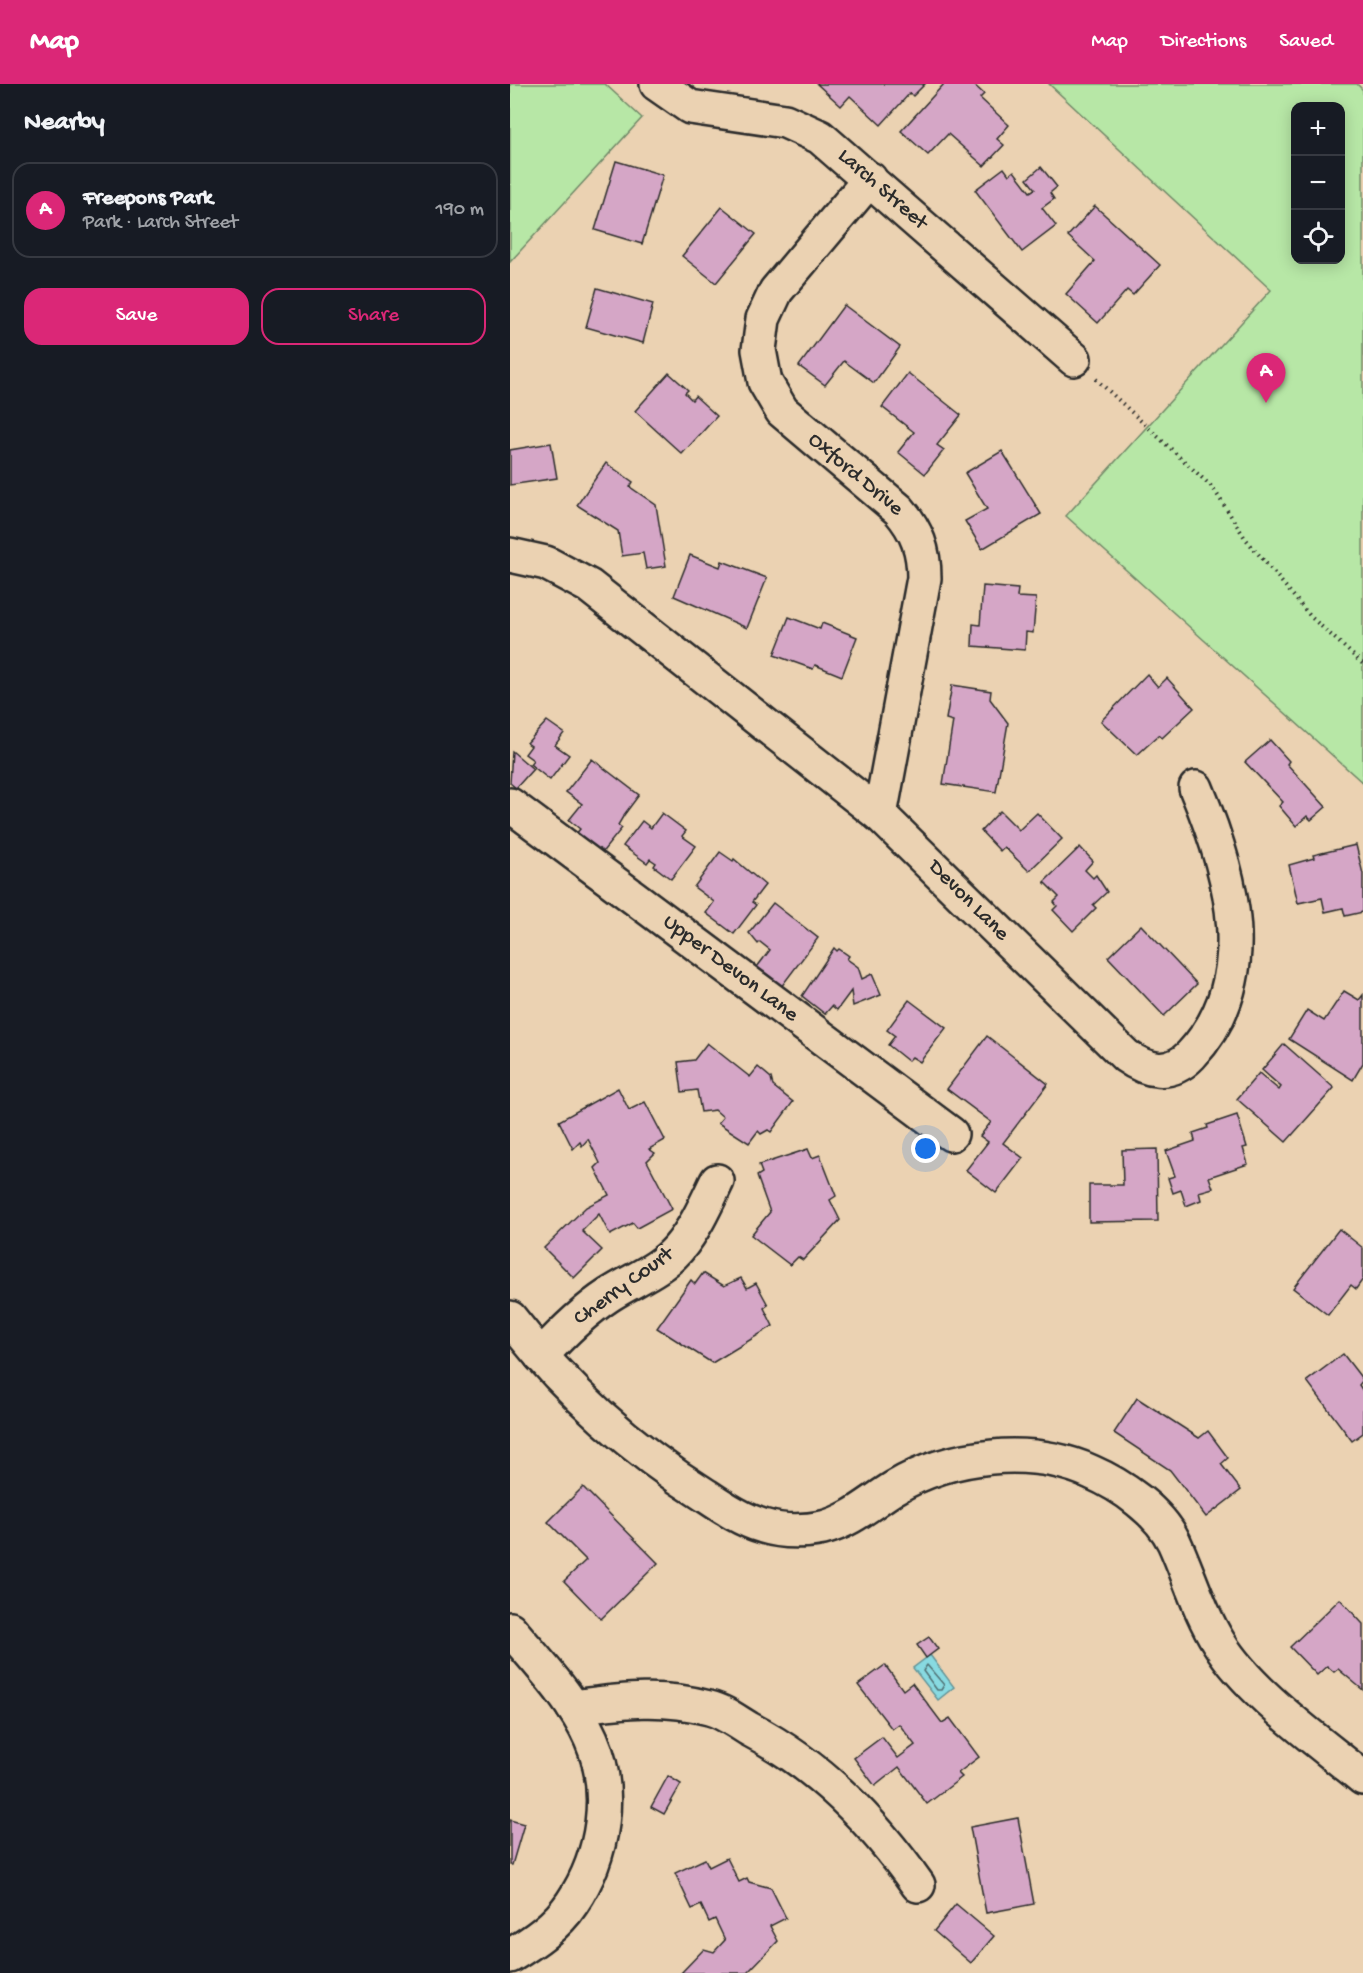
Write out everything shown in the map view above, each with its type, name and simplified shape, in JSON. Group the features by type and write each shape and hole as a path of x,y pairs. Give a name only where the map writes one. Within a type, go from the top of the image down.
{"street":[{"name":"Larch Street","path":"657,84 690,106 785,121 820,137 1074,359"},
{"name":"Oxford Drive","path":"870,179 776,291 763,319 759,350 765,382 782,411 899,510 913,526 921,546 924,578 880,814"},
{"name":"Devon Lane","path":"510,555 546,563 589,586 880,814 1126,1056 1141,1067 1162,1070 1187,1059 1208,1037 1225,1005 1234,971 1234,928 1227,877 1215,833 1196,788"},
{"name":"Upper Devon Lane","path":"510,805 951,1134"},
{"name":"Cherry Court","path":"541,1356 574,1320 611,1294 659,1267 678,1249 701,1214 717,1180"},
{"path":"510,1318 541,1356 592,1409 637,1447 730,1512 771,1528 803,1531 824,1527 854,1516 895,1487 922,1473 954,1463 1024,1455 1059,1461 1090,1472 1122,1490 1145,1507 1172,1539 1198,1604 1219,1643 1238,1668 1277,1705 1363,1778"},
{"path":"510,1629 573,1707 590,1737 604,1780 604,1805 599,1837 589,1874 572,1904 551,1927 510,1956"},
{"path":"573,1707 640,1698 710,1708 781,1746 828,1780 886,1839 918,1885"}],"path":[{"path":"1074,359 1213,488 1245,538 1311,617 1363,664"}],"green space":[{"path":"510,84 605,84 642,118 510,262"},
{"path":"1049,84 1357,84 1363,90 1363,783 1066,516 1271,290"}],"water":[{"path":"930,1655 954,1687 938,1700 913,1668"}],"building":[{"path":"817,84 925,84 913,96 910,93 881,125 850,96 841,106"},
{"path":"944,84 973,84 984,94 980,98 1009,125 997,139 1004,145 984,166 948,134 928,155 901,131"},
{"path":"616,161 663,175 642,244 595,230"},
{"path":"1041,167 1057,187 1050,193 1054,199 1042,208 1056,226 1022,252 975,190 1004,168 1009,175 1014,171 1030,192 1035,189 1027,179"},
{"path":"1095,206 1160,265 1133,295 1127,290 1098,323 1066,294 1095,261 1068,236"},
{"path":"722,207 756,234 716,283 682,256"},
{"path":"597,288 653,304 643,343 586,327"},
{"path":"844,305 900,347 874,383 844,361 825,385 799,366"},
{"path":"669,373 688,390 685,393 692,400 695,396 717,416 682,454 635,411"},
{"path":"908,373 961,415 937,445 944,450 925,474 898,452 914,432 882,407"},
{"path":"551,443 557,478 510,485 510,450"},
{"path":"1002,451 1041,514 982,549 965,521 987,509 965,473"},
{"path":"606,463 633,482 630,487 656,505 666,566 646,569 643,553 622,556 618,531 577,505"},
{"path":"690,555 720,567 722,561 767,578 747,628 674,596"},
{"path":"983,586 1018,589 1017,597 1036,598 1033,633 1026,632 1025,650 972,646 973,624 980,625"},
{"path":"789,617 820,629 822,623 857,637 842,676 815,665 813,669 774,655"},
{"path":"1147,674 1158,687 1167,678 1194,708 1162,738 1159,735 1137,755 1101,721"},
{"path":"952,685 991,691 990,699 1008,723 996,792 943,784 953,721 946,719"},
{"path":"547,721 564,733 555,745 569,755 550,780 530,764 533,760 525,754 531,746 527,743"},
{"path":"1270,740 1289,761 1287,764 1326,807 1311,820 1307,816 1296,826 1279,806 1283,802 1245,762"},
{"path":"512,751 533,769 516,788 510,783"},
{"path":"592,759 639,795 618,825 622,828 600,855 575,835 580,829 569,820 582,804 566,792"},
{"path":"1000,811 1019,830 1037,813 1062,839 1029,871 1004,847 1000,851 981,831"},
{"path":"662,813 686,831 682,836 696,846 671,879 654,866 656,863 650,859 647,863 623,846 642,821 651,828"},
{"path":"1356,845 1363,874 1363,912 1345,916 1343,908 1325,912 1322,898 1298,903 1289,865 1314,858 1313,855"},
{"path":"1080,847 1093,861 1085,870 1093,878 1096,875 1107,892 1093,905 1096,908 1073,931 1053,910 1057,906 1054,902 1059,897 1044,882"},
{"path":"720,852 733,861 734,859 765,885 752,902 756,905 734,934 706,913 714,902 694,887"},
{"path":"773,903 818,938 781,987 757,967 770,950 760,942 758,944 749,933"},
{"path":"1141,925 1197,984 1164,1016 1108,957"},
{"path":"834,948 849,956 847,959 858,967 862,979 872,974 881,995 853,1006 851,991 837,1010 832,1006 825,1014 802,996"},
{"path":"1344,991 1359,1000 1363,995 1363,1063 1353,1080 1289,1039 1307,1010 1324,1021"},
{"path":"909,1000 946,1028 920,1062 912,1057 908,1061 888,1045 895,1036 887,1030"},
{"path":"987,1036 1048,1084 1003,1143 1023,1158 996,1193 966,1170 988,1142 980,1136 991,1122 947,1089"},
{"path":"707,1043 750,1077 758,1067 771,1078 773,1086 793,1102 771,1132 768,1130 761,1134 758,1131 749,1143 718,1123 723,1117 715,1110 701,1112 697,1090 682,1092 678,1062 694,1060"},
{"path":"1284,1044 1334,1088 1286,1142 1237,1099 1259,1073 1279,1090 1281,1087 1262,1070"},
{"path":"618,1088 629,1110 645,1102 665,1140 649,1149 655,1153 647,1161 672,1209 637,1228 633,1223 610,1235 599,1214 582,1231 602,1250 574,1278 544,1248 586,1207 609,1195 595,1168 600,1163 588,1139 582,1146 580,1142 573,1149 559,1121"},
{"path":"1237,1115 1247,1147 1243,1148 1248,1164 1209,1177 1213,1188 1199,1192 1201,1200 1186,1206 1181,1190 1173,1193 1168,1178 1175,1176 1166,1151 1195,1141 1193,1133 1208,1128 1207,1125"},
{"path":"808,1149 812,1158 820,1155 836,1196 830,1200 840,1220 803,1260 798,1257 790,1265 751,1235 770,1212 757,1176 762,1173 759,1165"},
{"path":"1157,1149 1158,1221 1089,1222 1089,1185 1123,1185 1122,1150"},
{"path":"1339,1229 1363,1248 1363,1279 1356,1289 1351,1285 1328,1315 1293,1288"},
{"path":"703,1273 724,1286 741,1278 747,1288 756,1283 768,1305 764,1308 773,1326 712,1363 657,1328 691,1280 695,1284"},
{"path":"1343,1354 1363,1380 1359,1385 1363,1391 1363,1433 1352,1441 1307,1381"},
{"path":"1137,1398 1199,1438 1208,1431 1228,1458 1221,1464 1241,1490 1206,1517 1170,1470 1114,1433"},
{"path":"583,1487 658,1563 601,1619 564,1581 586,1560 548,1522"},
{"path":"1340,1599 1363,1624 1363,1690 1338,1669 1334,1672 1327,1666 1317,1675 1290,1647"},
{"path":"929,1637 938,1649 926,1658 917,1645"},
{"path":"885,1665 903,1690 912,1683 942,1723 950,1718 979,1757 958,1773 962,1777 927,1804 899,1767 875,1786 854,1758 882,1737 898,1758 915,1745 899,1724 892,1729 858,1685"},
{"path":"668,1776 681,1784 664,1814 651,1807"},
{"path":"1018,1818 1034,1904 986,1913 970,1827"},
{"path":"510,1820 524,1824 512,1865 510,1865"},
{"path":"727,1858 739,1882 747,1878 749,1882 771,1888 786,1918 770,1926 778,1941 747,1973 681,1973 704,1949 714,1952 725,1940 715,1919 709,1922 701,1905 692,1909 675,1873 705,1859 709,1867"},
{"path":"956,1904 994,1936 971,1963 934,1931"}],"place":[{"name":"Freepons Park","path":"1266,403"}]}
